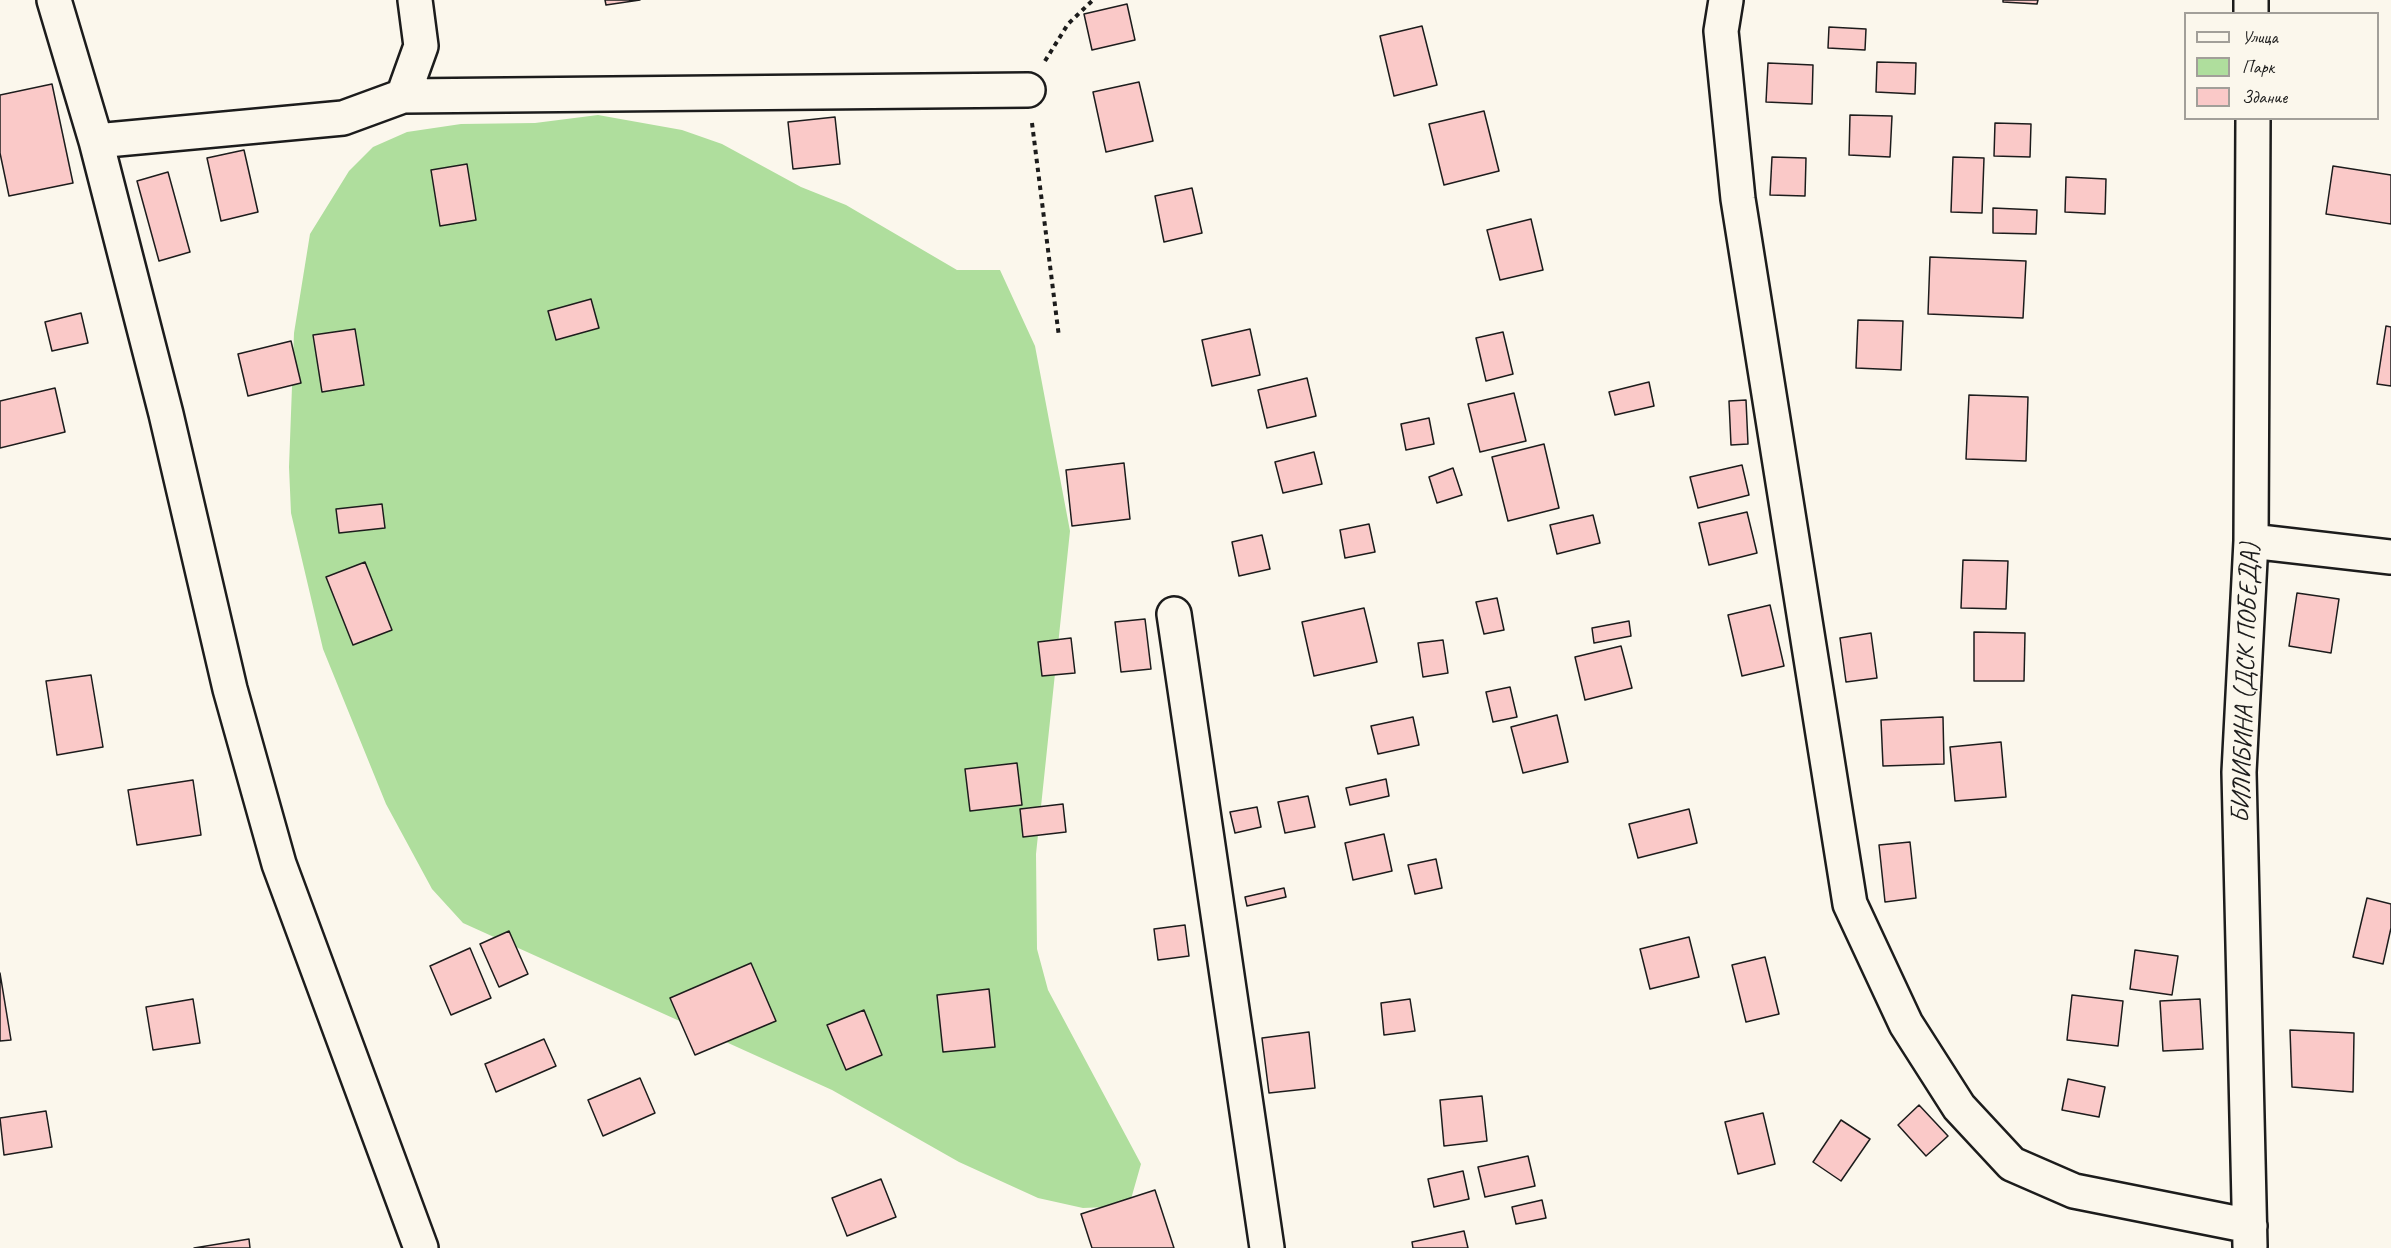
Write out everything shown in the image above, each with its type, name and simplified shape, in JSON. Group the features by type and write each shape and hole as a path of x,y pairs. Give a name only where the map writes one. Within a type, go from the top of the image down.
{"street":[{"path":"54,0 96,141 166,414 230,689 279,864 421,1248"},
{"path":"403,96 421,46 415,0"},
{"path":"1726,0 1721,31 1738,199 1850,904 1906,1023 1959,1107 2012,1164 2074,1191 2250,1237"},
{"path":"96,141 343,118 403,96 1028,90"},
{"name":"БИЛИБИНА (ДСК ПОБЕДА)","path":"2250,1237 2239,772 2251,541 2253,120"},
{"path":"2251,541 2391,557"},
{"path":"1174,614 1267,1248"}],"path":[{"path":"1059,337 1028,90 1068,24 1093,0"}],"green space":[{"path":"598,115 682,130 722,144 801,187 846,205 957,270 1000,270 1035,346 1070,531 1036,854 1037,949 1048,990 1141,1164 1129,1206 1083,1208 1038,1198 959,1162 832,1090 463,923 432,889 386,804 323,649 291,513 289,467 294,333 310,234 349,171 373,147 407,132 461,124 535,123"}],"building":[{"path":"605,0 640,0 606,5"},
{"path":"2003,0 2038,0 2037,4 2003,2"},
{"path":"1127,4 1135,40 1092,50 1084,14"},
{"path":"1422,26 1437,85 1394,96 1380,36"},
{"path":"1829,27 1866,29 1865,50 1828,48"},
{"path":"1877,62 1916,63 1915,94 1876,92"},
{"path":"1768,63 1813,65 1812,104 1766,102"},
{"path":"1139,82 1153,141 1106,152 1093,92"},
{"path":"52,84 73,183 9,196 0,153 0,95"},
{"path":"1484,111 1499,171 1444,185 1429,124"},
{"path":"1850,115 1892,116 1890,157 1849,155"},
{"path":"835,117 840,164 793,169 788,122"},
{"path":"1995,123 2031,124 2030,157 1994,156"},
{"path":"244,150 258,212 221,221 207,158"},
{"path":"1772,157 1806,158 1805,196 1770,195"},
{"path":"1953,157 1984,158 1982,213 1951,212"},
{"path":"467,164 476,220 440,226 431,170"},
{"path":"2333,166 2391,175 2391,224 2326,214"},
{"path":"168,172 190,252 159,261 137,181"},
{"path":"2066,177 2106,179 2105,214 2065,212"},
{"path":"1192,188 1202,233 1164,242 1155,196"},
{"path":"1993,208 2037,210 2036,234 1993,233"},
{"path":"1531,219 1543,270 1500,280 1487,230"},
{"path":"1930,257 2026,261 2023,318 1928,314"},
{"path":"591,299 599,328 556,340 548,311"},
{"path":"81,313 88,343 52,351 45,322"},
{"path":"1858,320 1903,321 1901,370 1856,368"},
{"path":"2386,326 2391,327 2391,386 2377,384"},
{"path":"355,329 364,385 322,392 313,335"},
{"path":"1250,329 1260,375 1212,386 1202,340"},
{"path":"1503,332 1513,374 1486,381 1476,338"},
{"path":"291,341 301,383 248,396 238,354"},
{"path":"1307,378 1316,416 1267,428 1258,390"},
{"path":"1649,382 1654,406 1615,415 1609,392"},
{"path":"55,388 65,432 0,448 0,401"},
{"path":"1514,393 1526,441 1480,452 1468,404"},
{"path":"1969,395 2028,397 2026,461 1966,459"},
{"path":"1746,400 1748,444 1731,445 1729,401"},
{"path":"1429,418 1434,444 1406,450 1401,424"},
{"path":"1544,444 1559,508 1508,521 1492,457"},
{"path":"1314,452 1322,484 1283,493 1275,462"},
{"path":"1124,463 1130,519 1072,526 1066,470"},
{"path":"1742,465 1749,495 1698,508 1690,477"},
{"path":"1453,468 1462,495 1437,503 1429,477"},
{"path":"382,504 385,528 339,533 336,509"},
{"path":"1747,512 1757,553 1709,565 1699,523"},
{"path":"1593,515 1600,543 1557,554 1550,525"},
{"path":"1369,524 1375,552 1345,558 1340,530"},
{"path":"1262,535 1270,569 1239,576 1232,542"},
{"path":"1963,560 2008,561 2006,609 1961,608"},
{"path":"365,562 392,630 353,645 326,577"},
{"path":"2297,593 2339,599 2331,653 2289,646"},
{"path":"1497,598 1504,630 1484,634 1476,602"},
{"path":"1770,605 1784,666 1742,676 1728,615"},
{"path":"1364,608 1377,662 1314,676 1302,622"},
{"path":"1145,619 1151,669 1121,672 1115,622"},
{"path":"1629,621 1631,636 1594,643 1592,628"},
{"path":"1974,632 2025,633 2024,681 1974,681"},
{"path":"1871,633 1877,678 1846,682 1840,638"},
{"path":"1071,638 1075,673 1042,676 1038,642"},
{"path":"1443,640 1448,673 1423,677 1418,643"},
{"path":"1621,646 1632,688 1585,700 1575,657"},
{"path":"91,675 103,747 57,755 46,681"},
{"path":"1510,687 1517,717 1493,722 1486,692"},
{"path":"1557,715 1568,762 1523,773 1511,727"},
{"path":"1413,717 1419,745 1378,754 1371,726"},
{"path":"1943,717 1944,764 1883,766 1881,720"},
{"path":"2001,742 2006,797 1955,801 1950,747"},
{"path":"1017,763 1022,805 970,811 965,769"},
{"path":"1386,779 1389,796 1350,805 1346,788"},
{"path":"193,780 201,835 137,845 128,790"},
{"path":"1308,796 1315,827 1285,833 1278,802"},
{"path":"1063,804 1066,832 1023,837 1020,809"},
{"path":"1257,807 1261,827 1235,833 1230,812"},
{"path":"1689,809 1697,843 1638,858 1629,824"},
{"path":"1384,834 1392,871 1353,880 1345,843"},
{"path":"1910,842 1916,898 1885,902 1879,845"},
{"path":"1436,859 1442,888 1415,894 1408,865"},
{"path":"1284,888 1286,897 1247,906 1245,897"},
{"path":"2367,898 2391,904 2391,928 2383,964 2353,957"},
{"path":"1185,925 1189,956 1158,960 1154,929"},
{"path":"509,931 528,974 499,987 480,944"},
{"path":"1689,937 1699,977 1650,989 1640,949"},
{"path":"470,948 491,998 451,1015 430,966"},
{"path":"2135,950 2178,956 2172,995 2130,989"},
{"path":"1765,957 1779,1014 1746,1022 1732,965"},
{"path":"751,963 776,1021 695,1055 670,998"},
{"path":"0,973 11,1040 0,1041"},
{"path":"989,989 995,1047 943,1052 937,995"},
{"path":"2072,995 2123,1001 2118,1046 2067,1040"},
{"path":"193,999 200,1043 153,1050 146,1007"},
{"path":"1410,999 1415,1031 1384,1035 1381,1003"},
{"path":"2200,999 2203,1049 2163,1051 2160,1001"},
{"path":"864,1010 882,1055 846,1070 827,1025"},
{"path":"2290,1030 2354,1033 2353,1092 2292,1087"},
{"path":"1309,1032 1315,1088 1269,1093 1262,1038"},
{"path":"544,1039 556,1066 496,1092 485,1064"},
{"path":"640,1078 655,1113 603,1136 588,1100"},
{"path":"2068,1079 2105,1087 2099,1117 2062,1110"},
{"path":"1482,1096 1487,1141 1444,1146 1440,1100"},
{"path":"1919,1105 1948,1136 1926,1156 1898,1125"},
{"path":"46,1111 52,1147 4,1155 0,1118"},
{"path":"1763,1113 1775,1164 1738,1174 1725,1122"},
{"path":"1841,1120 1870,1139 1841,1181 1813,1162"},
{"path":"1528,1156 1535,1186 1485,1197 1478,1167"},
{"path":"1463,1171 1469,1199 1434,1207 1428,1179"},
{"path":"881,1179 896,1217 847,1236 832,1198"},
{"path":"1155,1190 1174,1248 1092,1248 1081,1214"},
{"path":"1542,1200 1546,1218 1516,1224 1512,1207"},
{"path":"1464,1231 1468,1248 1413,1248 1412,1242"},
{"path":"249,1239 250,1248 194,1248"}]}
